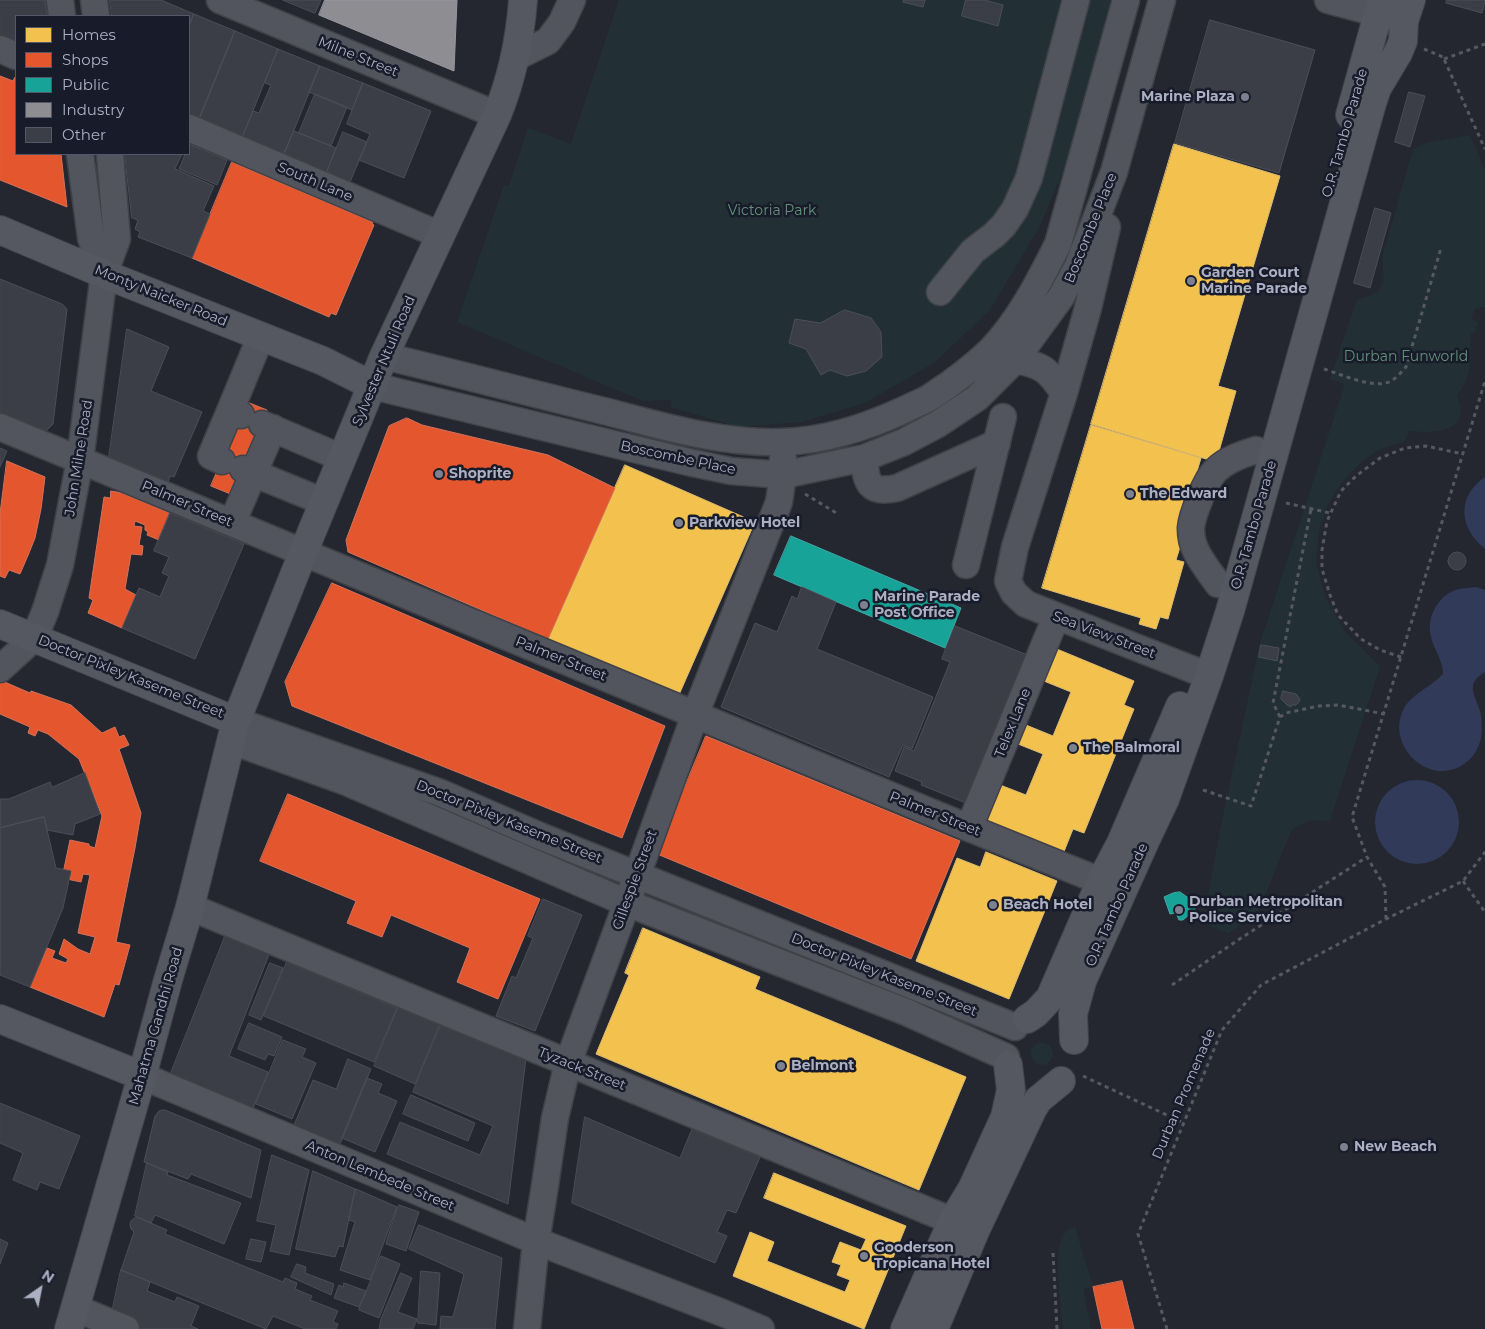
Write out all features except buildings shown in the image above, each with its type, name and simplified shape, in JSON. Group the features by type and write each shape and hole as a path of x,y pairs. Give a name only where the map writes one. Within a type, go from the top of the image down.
{"main road":[{"name":"Sylvester Ntuli Road","path":"234,731 303,553 384,356 497,114 516,56 523,0"},
{"name":"O.R. Tambo Parade","path":"934,1329 964,1226 972,1189 1005,1117 1011,1090 1005,1051 1008,1038 1021,1023 1036,1013 1050,998 1112,886 1166,799 1202,672 1218,584 1380,7"},
{"name":"O.R. Tambo Parade","path":"1202,672 1230,611 1372,103 1377,88 1398,53 1406,21"},
{"name":"Monty Naicker Road","path":"0,230 104,274 323,360 373,386"},
{"name":"Monty Naicker Road","path":"323,360 384,356"},
{"name":"Doctor Pixley Kaseme Street","path":"0,624 234,731"},
{"name":"Mahatma Gandhi Road","path":"72,1318 190,907 234,731"},
{"name":"O.R. Tambo Parade","path":"905,1329 1038,1100 1066,1076 1076,1058 1073,1014 1112,886"},
{"path":"1021,1023 1039,1016 1054,1019 1066,1027 1074,1040"},
{"name":"Anton Lembede Street","path":"0,1019 142,1076"},
{"path":"1007,1061 1017,1078 1028,1084 1041,1087 1051,1086 1066,1076"}],"street":[{"path":"60,0 62,15"},
{"path":"94,0 96,15"},
{"name":"Milne Street","path":"220,0 497,114"},
{"path":"516,56 548,41 562,22 572,0"},
{"path":"940,292 973,251 994,235 1015,209 1029,178 1076,0"},
{"name":"Boscombe Place","path":"384,356 685,432 737,440 783,442 815,438 854,430 898,412 931,396 965,372 990,350 1010,326 1042,276 1058,244 1126,0"},
{"name":"Boscombe Place","path":"373,386 731,471 783,475 864,458 904,442 938,424 977,398 1015,360 1061,297 1073,274 1114,172 1162,0"},
{"path":"1328,0 1380,7 1406,21"},
{"path":"0,49 15,56"},
{"name":"South Lane","path":"190,128 440,235"},
{"name":"John Milne Road","path":"80,155 91,238 104,274"},
{"name":"John Milne Road","path":"34,638 46,612 60,565 80,460 104,274 117,239 110,155"},
{"path":"1064,393 1105,236 1112,204 1114,172"},
{"path":"232,523 240,468 252,419 261,336"},
{"path":"1043,368 1075,354"},
{"path":"1015,360 1043,368 1052,375 1064,393"},
{"name":"Sea View Street","path":"1064,393 1015,547 1008,581 1014,594 1026,604 1056,617 1202,672"},
{"path":"548,397 553,407 562,415 604,435 618,445"},
{"path":"966,565 1003,417"},
{"path":"252,419 342,458"},
{"path":"252,419 211,456 324,502"},
{"name":"Palmer Street","path":"0,427 1112,886"},
{"name":"Gillespie Street","path":"527,1329 536,1241 555,1118 568,1063 695,714 779,502 783,475 783,442"},
{"path":"864,458 865,473 871,485 878,490 885,490 897,488 997,443"},
{"path":"1218,584 1196,551 1191,528 1206,484 1213,472 1233,458 1256,450"},
{"name":"Telex Lane","path":"969,828 1056,617"},
{"path":"0,670 34,638"},
{"name":"Doctor Pixley Kaseme Street","path":"234,731 441,793 637,875 1021,1023"},
{"name":"Doctor Pixley Kaseme Street","path":"234,731 344,781 627,903 906,1012 1007,1061"},
{"name":"Tyzack Street","path":"190,907 964,1226"},
{"name":"Anton Lembede Street","path":"142,1076 536,1241 720,1321 761,1329"},
{"path":"72,1318 126,1329"}],"path":[{"path":"1406,21 1444,58 1485,150"},
{"path":"1444,58 1485,44"},
{"path":"1324,369 1363,381 1381,384 1390,382 1399,375 1406,366 1441,248"},
{"path":"1386,919 1385,887 1368,856 1352,817 1485,381"},
{"path":"1401,657 1380,650 1361,639 1338,616 1322,569 1322,550 1327,521 1342,491 1356,476 1380,458 1405,448 1426,446 1463,454"},
{"path":"805,494 838,514"},
{"path":"1286,503 1330,513"},
{"path":"1280,717 1273,703 1311,509"},
{"path":"1203,790 1251,806 1280,717 1286,713 1319,706 1338,705 1384,714"},
{"name":"Durban Promenade","path":"1167,1329 1138,1234 1222,1030 1261,985 1463,881 1485,852"},
{"path":"1172,985 1368,856"},
{"path":"1463,881 1485,912"},
{"path":"1066,1076 1184,1123"},
{"path":"1053,1253 1057,1329"}],"green space":[{"name":"Victoria Park","path":"619,0 1113,0 1070,154 1041,224 990,310 935,362 865,403 801,422 738,427 671,407 671,400 643,401 457,322 504,185 509,186 528,128 571,144"},
{"name":"Durban Funworld","path":"1470,135 1485,169 1485,307 1475,309 1471,319 1478,324 1475,331 1471,333 1469,372 1457,396 1461,410 1457,422 1453,426 1435,431 1410,431 1404,442 1382,448 1366,458 1349,474 1328,504 1319,531 1316,563 1326,599 1345,632 1380,666 1330,821 1309,821 1291,831 1258,913 1228,933 1203,923 1220,830 1260,643 1345,384 1330,379 1357,300 1376,293 1384,282 1382,258 1413,149 1426,143"},
{"path":"1038,1043 1046,1043 1053,1050 1053,1058 1046,1065 1038,1065 1031,1058 1031,1050"},
{"path":"1075,1227 1093,1287 1083,1289 1091,1329 1063,1329 1059,1283 1059,1247 1064,1234"}],"water":[{"path":"1485,477 1485,549 1470,532 1464,513 1465,503 1469,494"},
{"path":"1476,587 1485,590 1485,672 1476,679 1473,686 1482,727 1480,743 1472,757 1459,767 1446,771 1434,770 1412,758 1400,736 1399,723 1403,710 1411,699 1443,674 1442,664 1432,642 1430,630 1434,610 1447,594 1453,591"},
{"path":"1417,780 1433,783 1447,792 1456,806 1459,822 1456,838 1447,852 1433,861 1417,864 1401,861 1387,852 1378,838 1375,822 1378,806 1387,792 1401,783"}],"place":[{"name":"Marine Plaza","path":"1245,97"},
{"name":"Garden Court Marine Parade","path":"1191,281"},
{"name":"Shoprite","path":"439,474"},
{"name":"The Edward","path":"1130,494"},
{"name":"Parkview Hotel","path":"679,523"},
{"name":"Marine Parade Post Office","path":"864,605"},
{"name":"The Balmoral","path":"1073,748"},
{"name":"Beach Hotel","path":"993,905"},
{"name":"Durban Metropolitan Police Service","path":"1179,910"},
{"name":"Belmont","path":"781,1066"},
{"name":"New Beach","path":"1344,1147"},
{"name":"Gooderson Tropicana Hotel","path":"864,1256"}]}
